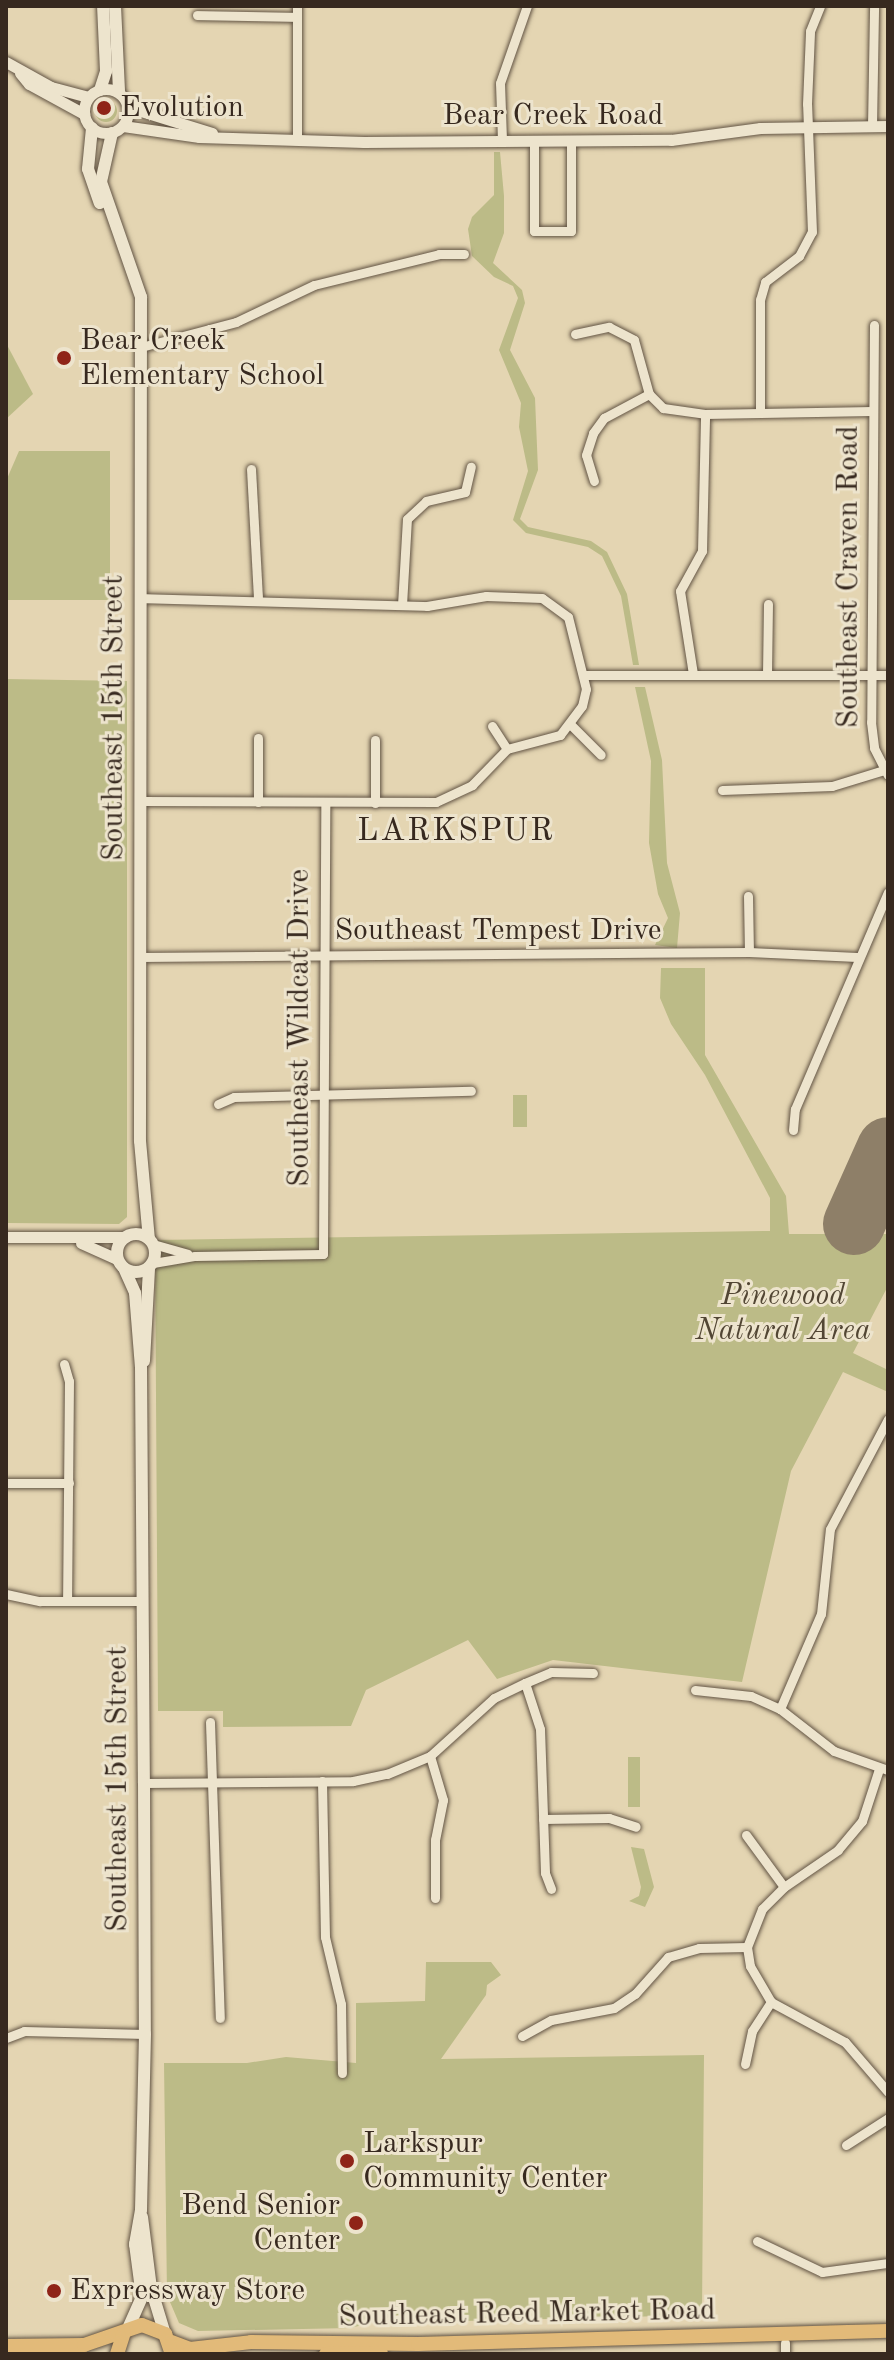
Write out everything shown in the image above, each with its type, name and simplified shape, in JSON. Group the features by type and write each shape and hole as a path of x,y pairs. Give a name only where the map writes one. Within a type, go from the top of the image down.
{"main road":[{"path":"94,93 106,71 103,6"},
{"path":"115,6 119,92"},
{"name":"Southeast 15th Street","path":"92,128 89,177 120,236"},
{"name":"Southeast 15th Street","path":"117,129 101,182 141,297 139,957 142,1204 151,1241 148,1350 141,1368"},
{"name":"Southeast 15th Street","path":"142,1204 128,1236 121,1264 135,1293 141,1368 145,2034 141,2210 151,2288 169,2343"},
{"path":"128,1236 151,1241"},
{"path":"121,1264 137,1273 151,1266"},
{"name":"Southeast 15th Street","path":"117,2354 126,2330 141,2308 135,2244 141,2210"},
{"name":"Southeast Reed Market Road","path":"6,2346 84,2345 142,2325 169,2343 190,2349 263,2342 417,2350 785,2348 888,2341"},
{"name":"Southeast Reed Market Road","path":"326,2354 888,2331"}],"street":[{"path":"502,140 500,83 527,6"},
{"path":"760,412 760,300 765,282 799,256 812,232 810,31 820,6"},
{"path":"872,126 874,6"},
{"path":"197,15 297,11 297,139"},
{"path":"11,66 51,87 94,93 119,92 128,107 117,129 92,128 84,114 29,84 11,66"},
{"path":"84,114 94,93"},
{"name":"Bear Creek Road","path":"128,107 217,135"},
{"name":"Bear Creek Road","path":"117,129 199,137 297,139 671,140 809,126 888,126"},
{"path":"534,140 534,231 571,231 571,140"},
{"path":"141,347 236,322 314,285 439,254 464,254"},
{"path":"872,411 874,325"},
{"path":"575,334 609,327 634,340 649,394 604,418 593,433 586,455 594,481"},
{"name":"Southeast Craven Road","path":"649,394 663,408 705,414 872,411 871,675 874,748 886,772"},
{"path":"693,674 680,591 702,551 705,414"},
{"path":"402,605 407,519 426,501 465,492 471,467"},
{"path":"251,469 258,600"},
{"path":"141,598 402,605 441,605 486,596 542,598 568,617 585,675 582,706 571,725 560,735 507,749 454,796 436,802 141,801"},
{"path":"767,675 768,604"},
{"path":"585,675 888,675"},
{"path":"571,725 601,755"},
{"path":"492,726 507,749"},
{"path":"258,738 258,802"},
{"path":"375,740 375,803"},
{"path":"722,790 832,786 886,772"},
{"name":"Southeast Wildcat Drive","path":"195,1256 323,1254 325,802"},
{"path":"793,1130 795,1109 857,957 888,892"},
{"path":"748,896 749,952"},
{"name":"Southeast Tempest Drive","path":"139,957 749,952 857,957"},
{"path":"218,1104 234,1097 471,1091"},
{"path":"6,1237 69,1239 128,1236"},
{"path":"69,1239 121,1264"},
{"path":"151,1241 195,1256"},
{"path":"151,1266 195,1256"},
{"path":"64,1364 69,1381 67,1600"},
{"path":"780,1709 821,1614 830,1529 888,1419"},
{"path":"6,1483 69,1483"},
{"path":"6,1594 67,1600 142,1601"},
{"path":"144,1783 322,1781 387,1774 430,1756 494,1698 551,1672 593,1673"},
{"path":"525,1683 540,1729 543,1819 551,1889"},
{"path":"695,1690 751,1696 780,1709 834,1751 884,1769 862,1821 846,1840 784,1887 755,1921 747,1947 750,1966 771,2002 845,2042 888,2092"},
{"path":"210,1722 220,2018"},
{"path":"430,1756 443,1800 435,1840 435,1898"},
{"path":"322,1781 325,1937 341,2004 342,2073"},
{"path":"543,1819 609,1818 636,1827"},
{"path":"746,1835 784,1887"},
{"path":"522,2036 551,2020 614,2008 635,1994 668,1957 699,1948 747,1947"},
{"path":"745,2064 752,2031 771,2002"},
{"path":"6,2038 24,2031 145,2034"},
{"path":"846,2145 888,2118"},
{"path":"757,2241 822,2272 888,2263"}],"green space":[{"path":"102,100 110,100 117,111 110,122 102,122 95,115 95,107"},
{"path":"494,152 500,152 504,233 493,263 522,290 525,303 510,350 535,398 538,470 520,519 528,527 591,541 607,552 627,594 639,665 633,665 621,596 602,556 588,547 526,533 513,520 528,471 519,427 521,403 499,350 518,298 513,286 494,277 472,256 468,229 472,217 494,195"},
{"path":"6,343 33,394 6,419"},
{"path":"19,451 110,451 110,600 6,600 6,481"},
{"path":"6,679 127,681 127,1217 119,1224 6,1223"},
{"path":"635,687 645,687 662,760 667,863 680,913 677,948 655,945 668,918 658,894 649,843 651,761"},
{"name":"Pinewood Natural Area","path":"661,968 705,968 705,1055 786,1196 789,1234 888,1234 888,1286 853,1353 888,1370 888,1392 843,1372 791,1471 742,1682 553,1660 497,1679 468,1640 366,1690 351,1726 223,1727 223,1711 158,1711 155,1240 770,1231 770,1198 705,1075 671,1024 660,998"},
{"path":"513,1095 527,1095 527,1127 513,1127"},
{"path":"628,1757 640,1757 640,1807 628,1807"},
{"path":"631,1847 644,1849 654,1887 645,1907 629,1901 639,1896 641,1887"},
{"path":"426,1962 491,1962 501,1975 487,1985 486,1995 441,2059 704,2055 702,2315 464,2321 437,2313 405,2313 351,2328 198,2331 179,2323 167,2295 164,2063 247,2063 286,2057 356,2063 356,2003 425,2001"}],"runway":[{"path":"854,1224 888,1148"}],"place":[{"name":"Evolution","path":"104,108"},
{"name":"Bear Creek Elementary School","path":"64,358"},
{"name":"Larkspur Community Center","path":"347,2161"},
{"name":"Bend Senior Center","path":"356,2223"},
{"name":"Expressway Store","path":"54,2291"}],"district":[{"name":"LARKSPUR","path":"456,832"}]}
